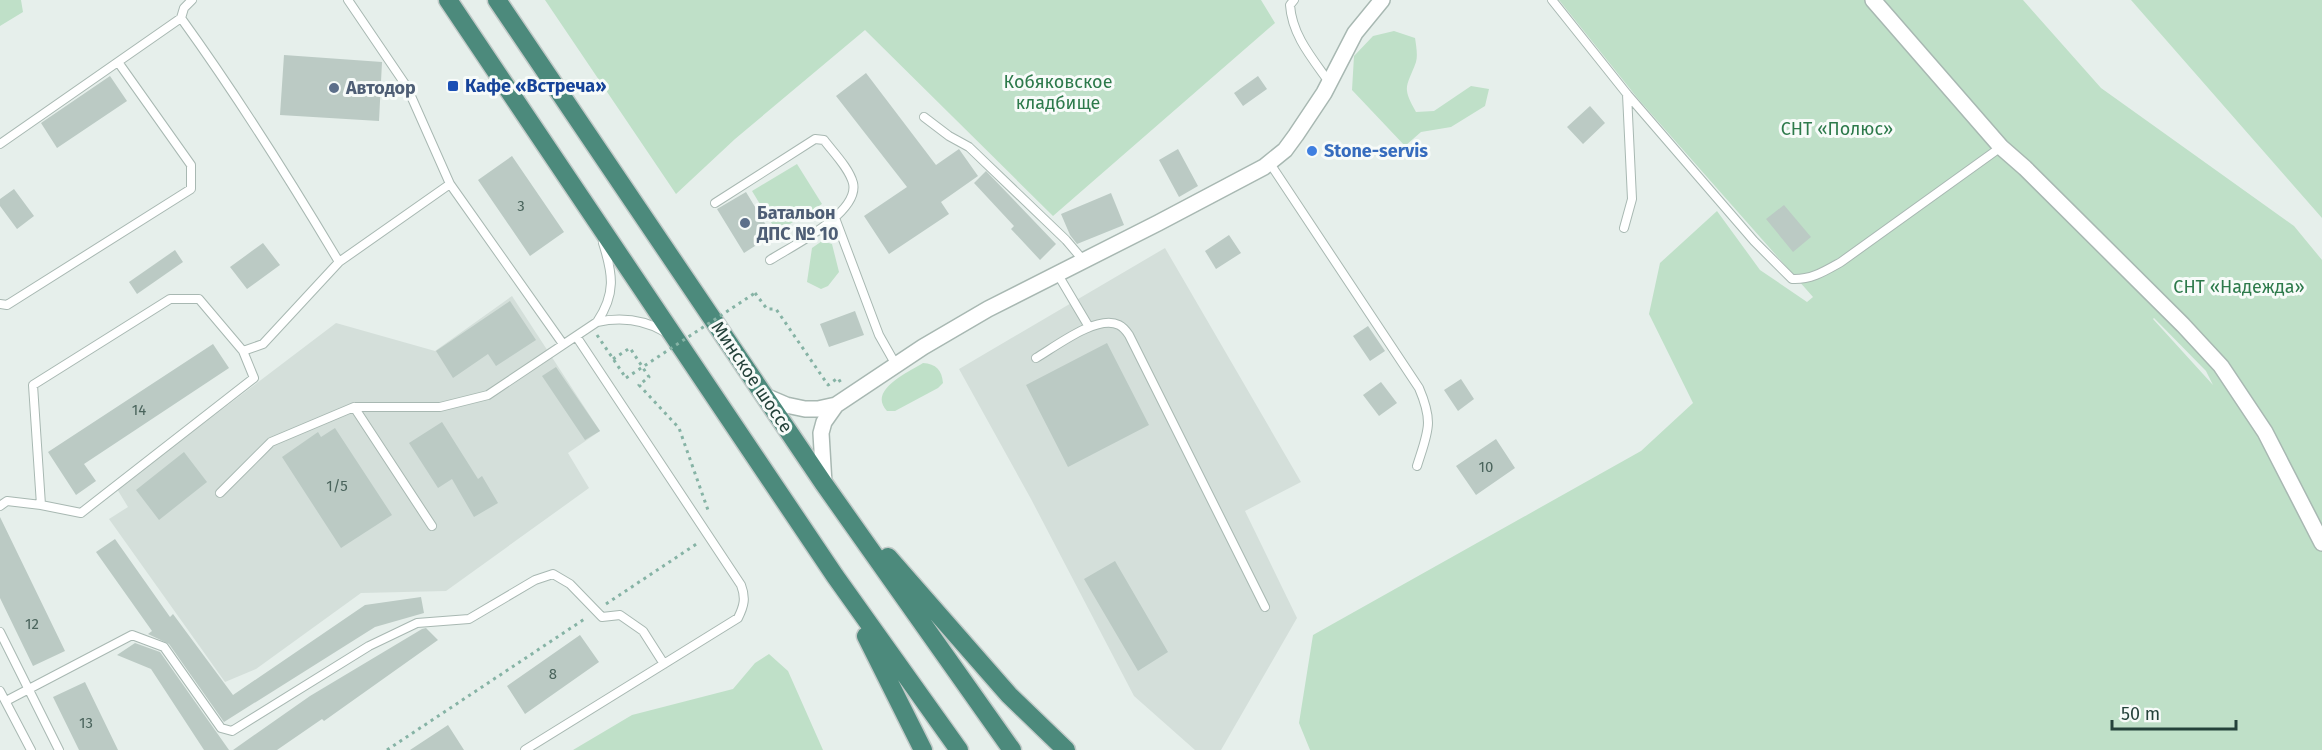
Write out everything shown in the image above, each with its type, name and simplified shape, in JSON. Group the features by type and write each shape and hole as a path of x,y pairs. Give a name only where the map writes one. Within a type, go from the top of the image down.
{"highway":[{"path":"448,0 835,576 959,750"},
{"name":"Минское шоссе","path":"497,0 828,489 1012,750"},
{"path":"828,489 1009,695 1066,750"},
{"path":"835,576 923,750"}],"street":[{"path":"828,489 821,433 824,422 836,405 988,309 1251,175 1269,162 1285,150 1296,135 1329,82 1355,33 1382,0"},
{"path":"1873,0 2001,147 2059,201 2216,360 2245,399 2265,432 2322,543"},
{"path":"765,396 786,405 805,409 836,405"}],"lane":[{"path":"0,144 182,18 184,8 192,0"},
{"path":"348,0 407,87 450,184 563,344"},
{"path":"1294,0 1290,5 1291,19 1298,36 1329,82"},
{"path":"1552,0 1627,94 1754,241 1792,279 1804,280 1819,275 1841,262 2001,147"},
{"path":"182,18 283,168 339,262"},
{"path":"0,304 7,305 191,189 191,165 118,62"},
{"path":"1624,228 1632,199 1627,94"},
{"path":"924,117 949,136 969,147 1066,240 1083,260"},
{"path":"715,203 815,139 824,140 853,184 854,191 847,207 835,218 770,260"},
{"path":"1269,162 1419,388 1430,416 1429,428 1418,466"},
{"path":"243,351 263,345 339,262 450,184"},
{"path":"586,206 602,241 611,275 607,305 594,324"},
{"path":"835,218 879,335 896,365"},
{"path":"1057,273 1089,327"},
{"path":"0,506 7,501 81,513 254,378 243,351 199,299 170,299 33,385 41,506"},
{"path":"220,494 271,441 354,407 440,407 488,395 594,324 619,318 633,320 661,329 674,338"},
{"path":"1036,358 1089,327 1108,322 1121,325 1130,335 1265,607"},
{"path":"525,750 738,618 744,608 745,595 741,585 576,336"},
{"path":"354,407 432,526"},
{"path":"6,701 132,635 164,647 221,728 232,731 369,646 417,623 469,619 535,580 553,574 570,584 602,617 620,615 643,631 664,664"},
{"path":"0,632 59,750"},
{"path":"0,691 31,750"}],"path":[{"path":"594,324 626,378 755,293 767,309 776,309 828,385 838,378 845,388"},
{"path":"614,359 630,348 649,377 639,385 679,428 711,521"},
{"path":"387,750 702,540"}],"shaded area":[{"path":"1165,248 1301,482 1245,511 1297,618 1221,750 1195,750 1134,696 1031,499 959,369"},
{"path":"512,296 600,431 568,453 589,488 446,591 361,593 256,669 225,682 109,519 128,507 117,489 336,323 435,351"}],"green space":[{"path":"0,0 21,0 23,12 0,26"},
{"name":"Кобяковское кладбище","path":"545,0 1261,0 1275,23 1053,216 865,30 735,139 676,194"},
{"path":"1559,0 2023,0 2101,88 2294,226 2322,260 2322,750 1310,750 1299,723 1313,635 1641,451 1693,403 1649,314 1660,263 1717,211 1760,270 1807,302 1813,297 1639,100","holes":["2154,318 2206,371 2213,385 2153,319"]},
{"path":"2131,0 2322,0 2322,218"},
{"path":"1394,31 1415,38 1417,59 1407,91 1416,112 1434,111 1471,86 1489,89 1485,106 1451,127 1421,132 1405,146 1352,90 1354,56 1373,36"},
{"path":"797,164 822,204 777,232 752,191"},
{"path":"822,241 832,244 839,272 828,286 821,289 807,282 812,248"},
{"path":"923,363 938,368 943,383 895,411 887,411 882,403 882,396 886,389 892,382"},
{"path":"769,654 788,671 823,750 573,750 632,715 733,689 755,663"}],"building":[{"path":"284,55 382,62 379,121 280,115"},
{"path":"866,73 936,165 959,149 978,176 941,202 949,214 889,254 864,216 907,187 836,96"},
{"path":"110,76 127,101 57,148 41,123"},
{"path":"1258,76 1267,89 1243,106 1234,93"},
{"path":"1590,106 1605,123 1583,144 1567,127"},
{"path":"1178,149 1198,186 1179,197 1159,160"},
{"path":"512,156 564,232 530,256 478,180"},
{"path":"986,171 1056,244 1040,260 1011,229 1014,226 974,183"},
{"path":"14,189 34,216 17,229 0,206 0,199"},
{"path":"746,192 772,235 744,253 717,209"},
{"path":"1111,193 1124,225 1077,244 1070,235 1061,214"},
{"path":"1784,205 1811,237 1793,252 1766,219"},
{"path":"1229,235 1241,253 1216,269 1205,251"},
{"path":"263,243 280,265 247,289 230,267"},
{"path":"175,250 183,262 137,294 129,282"},
{"path":"510,301 536,340 496,366 488,354 453,378 436,351"},
{"path":"855,311 864,335 829,347 820,324"},
{"path":"1368,326 1385,351 1370,361 1353,336"},
{"path":"1107,343 1149,425 1068,467 1026,385"},
{"path":"213,344 229,368 84,464 96,481 76,495 48,452"},
{"path":"556,367 600,431 585,440 542,376"},
{"path":"1461,379 1474,399 1458,411 1444,390"},
{"path":"1381,382 1397,403 1379,416 1363,395"},
{"path":"442,422 478,479 482,476 498,503 474,517 452,479 438,488 409,443"},
{"path":"335,428 392,515 341,548 282,457 318,432 321,437"},
{"path":"1496,439 1515,468 1476,495 1456,466"},
{"path":"184,452 207,482 159,520 136,490"},
{"path":"0,517 65,651 33,666 0,598"},
{"path":"115,539 170,617 173,614 233,695 365,605 421,597 424,613 375,627 224,722 169,644 148,634 152,631 96,552"},
{"path":"1115,561 1168,652 1138,671 1084,579"},
{"path":"426,628 438,640 324,721 322,719 277,750 233,750 310,696"},
{"path":"580,635 599,662 525,714 507,686"},
{"path":"135,643 160,652 229,750 204,750 151,669 117,655"},
{"path":"85,682 118,750 79,750 53,697"},
{"path":"448,725 464,750 410,750"}],"place":[{"name":"Кафе «Встреча»","path":"453,86"},
{"name":"Автодор","path":"334,88"},
{"name":"Stone-servis","path":"1312,151"},
{"name":"Батальон ДПС № 10","path":"745,223"}],"park label":[{"name":"СНТ «Полюс»","path":"1837,129"},
{"name":"СНТ «Надежда»","path":"2239,287"}]}
